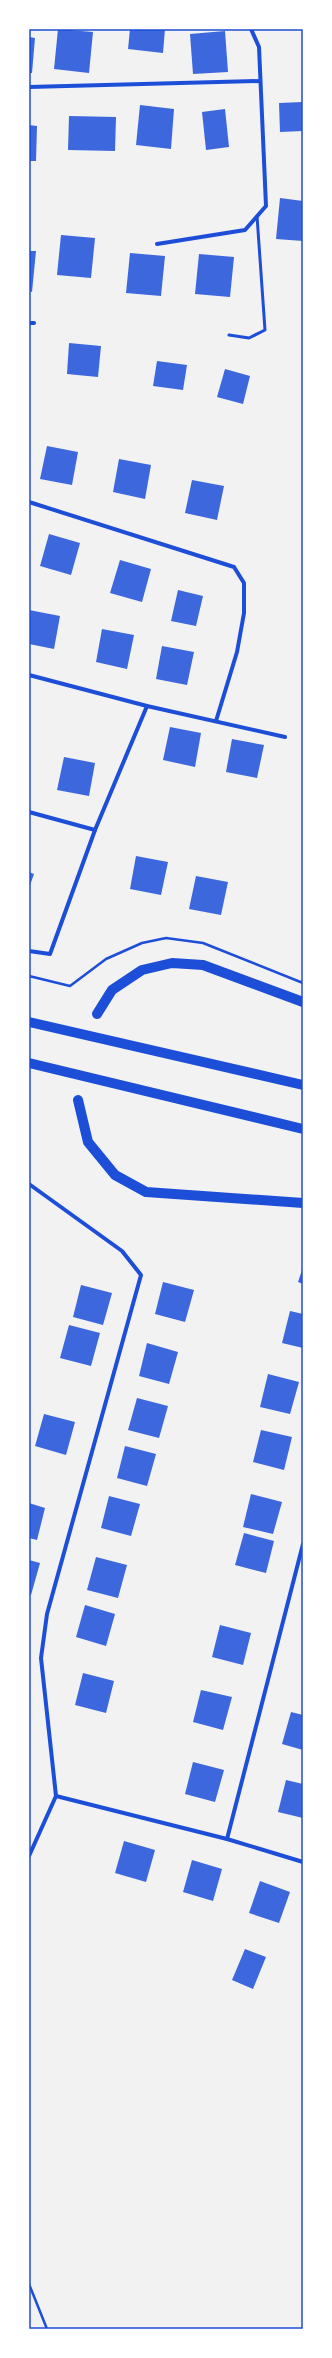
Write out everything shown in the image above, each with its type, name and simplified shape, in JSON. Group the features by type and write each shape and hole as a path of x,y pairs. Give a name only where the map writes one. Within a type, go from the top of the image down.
{"main road":[{"path":"97,1014 112,990 142,970 172,963 203,965 303,1002"},
{"path":"29,1022 303,1085"},
{"path":"29,1063 303,1129"},
{"path":"78,1100 88,1142 115,1175 146,1192 303,1203"}],"street":[{"path":"157,244 245,230 266,206 259,47 251,29"},
{"path":"29,87 260,81"},
{"path":"29,502 234,567 244,583 244,613 237,652 216,722"},
{"path":"29,675 147,706 285,736"},
{"path":"29,951 50,954 95,830 147,706"},
{"path":"29,812 95,830"},
{"path":"29,1184 122,1251 141,1275 47,1614 41,1658 56,1796 29,1856"},
{"path":"227,1839 303,1544"},
{"path":"56,1796 227,1839 303,1862"}],"lane":[{"path":"229,335 249,338 265,330 257,216"}],"path":[{"path":"29,2284 47,2329"}],"building":[{"path":"58,29 93,32 89,73 54,69"},
{"path":"130,29 165,29 163,53 128,49"},
{"path":"225,31 228,72 193,74 190,34"},
{"path":"29,37 35,38 32,73 29,73"},
{"path":"303,102 303,131 280,132 279,103"},
{"path":"140,105 174,109 171,149 136,145"},
{"path":"225,109 229,147 206,150 202,112"},
{"path":"69,116 116,117 115,151 68,150"},
{"path":"29,125 37,126 36,161 29,161"},
{"path":"280,198 303,201 303,241 276,239"},
{"path":"61,235 95,238 91,278 57,275"},
{"path":"29,251 36,251 32,292 29,291"},
{"path":"130,253 165,256 161,296 126,293"},
{"path":"199,254 234,257 230,297 195,294"},
{"path":"69,343 101,346 98,377 67,374"},
{"path":"157,361 187,365 183,390 153,386"},
{"path":"225,369 250,376 243,404 217,397"},
{"path":"47,446 78,452 72,485 40,479"},
{"path":"119,459 151,465 145,499 113,492"},
{"path":"192,480 224,486 217,520 185,513"},
{"path":"49,534 80,543 71,575 40,566"},
{"path":"120,560 151,569 142,602 110,593"},
{"path":"178,590 203,596 196,626 171,621"},
{"path":"29,610 60,616 54,649 29,644"},
{"path":"102,629 134,635 127,669 96,662"},
{"path":"162,646 194,652 187,685 156,679"},
{"path":"170,727 201,733 195,767 163,760"},
{"path":"232,739 264,745 257,778 226,772"},
{"path":"64,757 95,763 89,796 57,790"},
{"path":"136,856 168,862 161,895 130,889"},
{"path":"29,872 34,874 29,888"},
{"path":"196,876 228,882 221,915 189,909"},
{"path":"303,1267 303,1284 298,1282"},
{"path":"163,1282 194,1290 185,1322 155,1314"},
{"path":"81,1285 112,1293 103,1325 73,1317"},
{"path":"290,1311 303,1314 303,1348 282,1343"},
{"path":"69,1325 100,1333 91,1366 60,1358"},
{"path":"147,1343 178,1352 169,1384 139,1376"},
{"path":"268,1374 299,1382 290,1414 260,1407"},
{"path":"137,1398 168,1406 159,1438 128,1430"},
{"path":"44,1414 75,1422 66,1455 35,1446"},
{"path":"261,1430 292,1437 284,1470 253,1462"},
{"path":"125,1446 156,1454 147,1486 117,1478"},
{"path":"251,1494 282,1502 273,1534 243,1527"},
{"path":"109,1496 140,1504 131,1536 101,1528"},
{"path":"29,1503 45,1508 37,1540 29,1538"},
{"path":"244,1533 274,1541 266,1573 235,1565"},
{"path":"96,1557 127,1565 118,1598 87,1590"},
{"path":"29,1560 40,1563 31,1595 29,1594"},
{"path":"85,1605 115,1614 106,1646 76,1637"},
{"path":"220,1625 251,1633 243,1665 212,1657"},
{"path":"83,1673 114,1681 106,1713 75,1705"},
{"path":"201,1690 232,1697 223,1730 193,1722"},
{"path":"291,1712 303,1715 303,1750 282,1744"},
{"path":"193,1762 224,1770 215,1802 185,1794"},
{"path":"286,1780 303,1784 303,1818 278,1812"},
{"path":"124,1841 155,1850 146,1882 115,1873"},
{"path":"192,1860 222,1869 213,1901 183,1892"},
{"path":"260,1881 290,1892 279,1923 249,1913"},
{"path":"245,1949 266,1957 253,1989 232,1980"}]}
